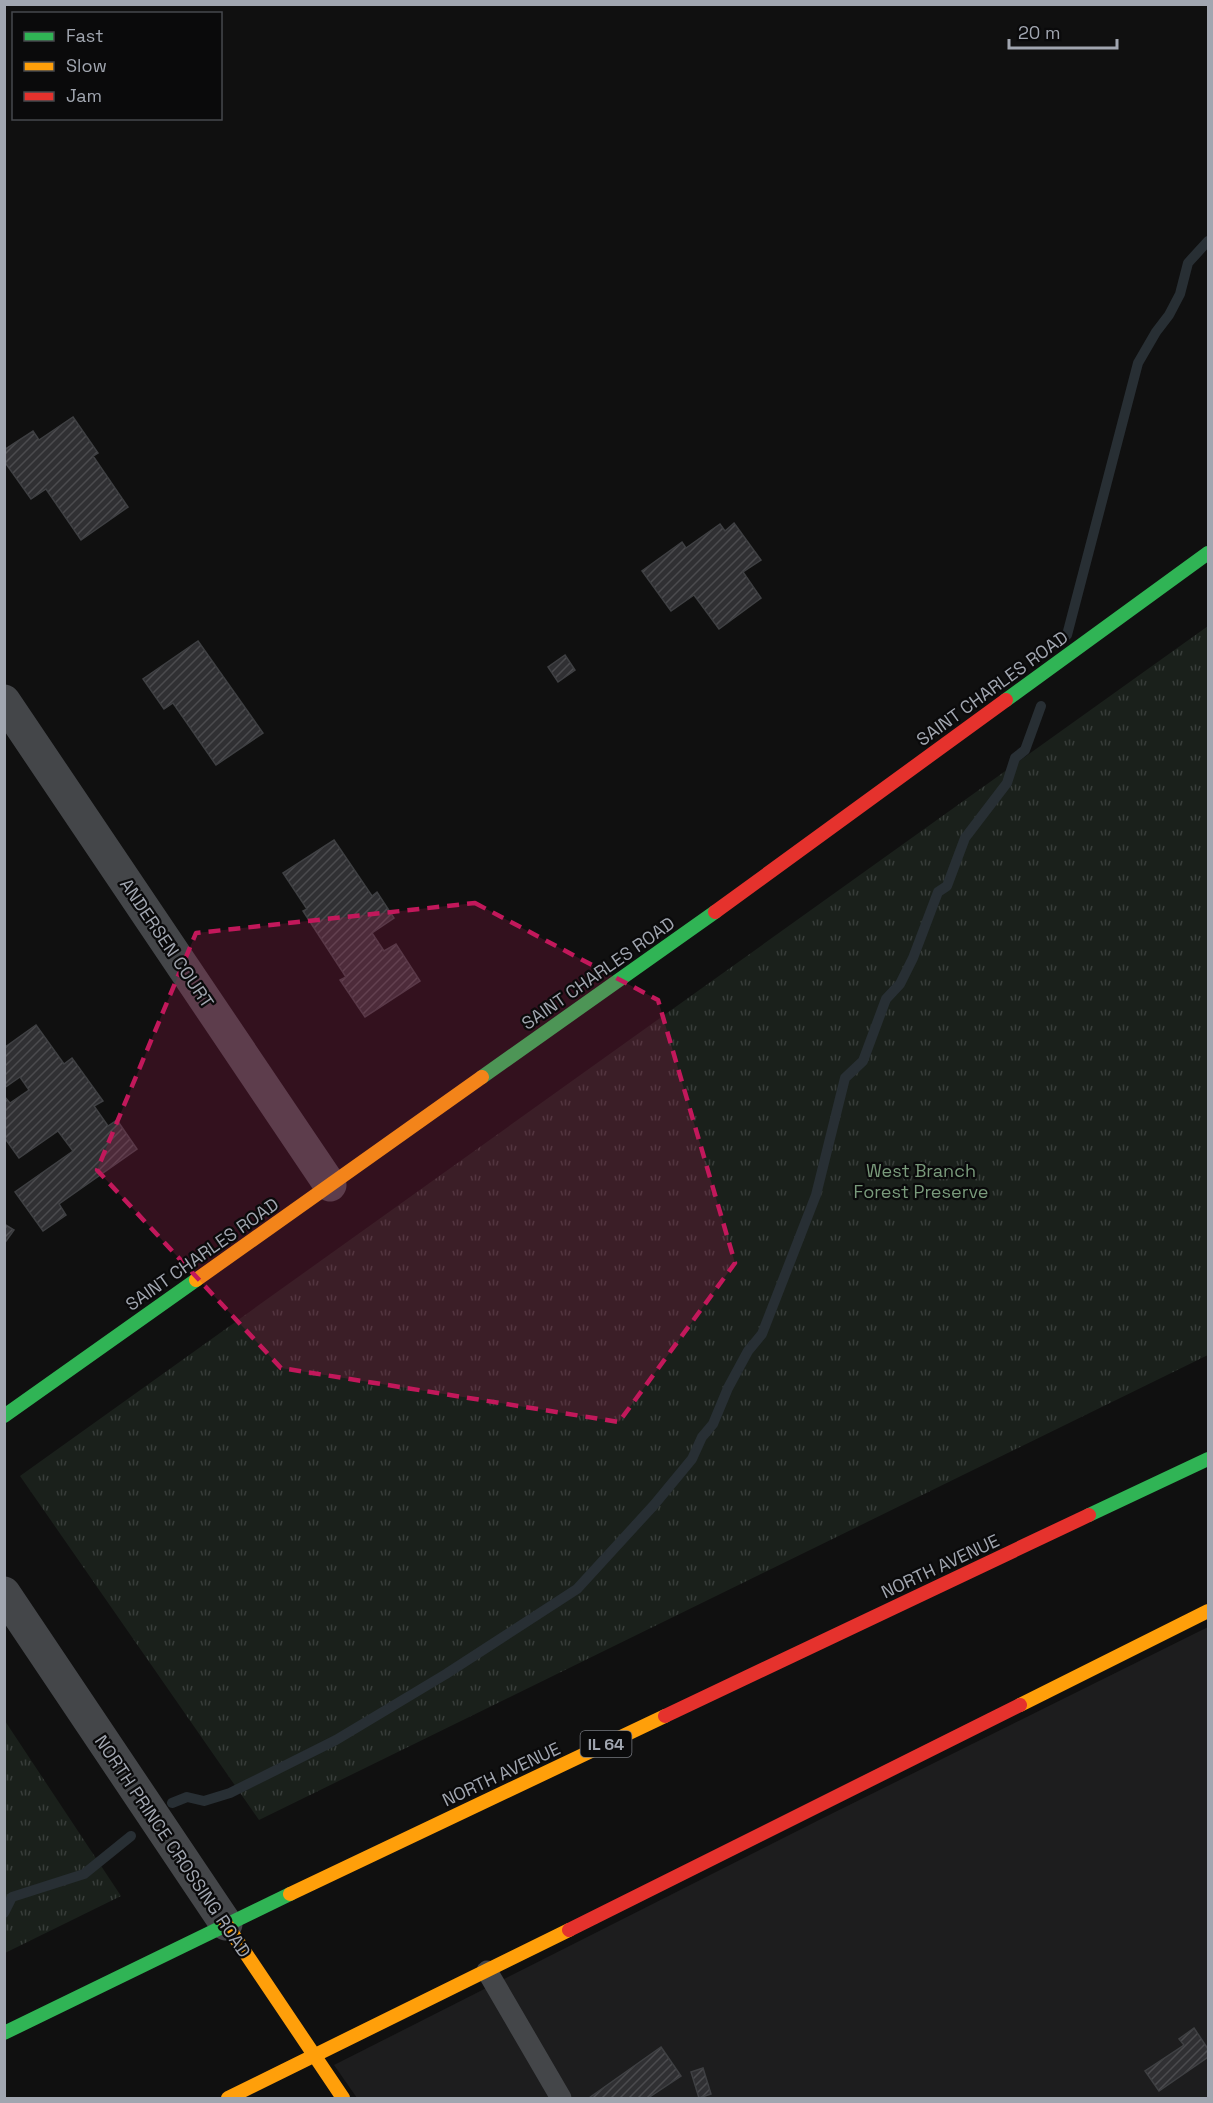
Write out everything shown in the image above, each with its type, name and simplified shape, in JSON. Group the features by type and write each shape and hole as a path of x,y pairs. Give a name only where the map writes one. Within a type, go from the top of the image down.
{"main road":[{"name":"SAINT CHARLES ROAD","path":"4,1416 737,896 1209,553"},
{"name":"NORTH AVENUE","path":"4,2033 226,1924 1209,1459"},
{"path":"228,2098 315,2057 1209,1611"},
{"name":"NORTH PRINCE CROSSING ROAD","path":"226,1924 343,2098"}],"street":[{"name":"ANDERSEN COURT","path":"4,700 330,1185"},
{"name":"NORTH PRINCE CROSSING ROAD","path":"4,1593 226,1924"}],"lane":[{"path":"487,1971 561,2098"}],"highlighted area":[{"path":"475,903 658,1000 735,1263 619,1422 281,1368 97,1170 196,933"}],"shaded area":[{"path":"1208,1627 1208,2098 357,2098 334,2065 819,1820"}],"green space":[{"name":"West Branch Forest Preserve","path":"1208,626 1208,1355 259,1820 20,1476"},
{"path":"5,1721 121,1896 4,1953"}],"building":[{"path":"73,417 98,453 93,456 128,507 81,540 46,489 31,499 4,461 4,450 33,431 39,440"},
{"path":"734,523 761,560 743,572 761,598 719,629 694,595 671,611 642,571 682,542 686,548 720,524 725,531"},
{"path":"198,641 263,733 216,765 173,703 164,709 143,679"},
{"path":"565,655 575,670 558,682 548,667"},
{"path":"334,840 372,896 377,892 394,918 372,933 384,951 396,944 420,981 365,1017 340,980 346,977 303,911 307,909 283,873"},
{"path":"36,1025 64,1064 72,1058 103,1101 94,1106 108,1126 117,1120 137,1149 59,1204 66,1215 43,1231 15,1192 73,1151 58,1131 19,1158 4,1137 4,1096 10,1103 29,1090 20,1077 4,1088 4,1048"},
{"path":"4,1224 14,1230 4,1244"},
{"path":"1194,2028 1208,2049 1208,2057 1159,2091 1145,2071 1184,2045 1179,2039"},
{"path":"661,2047 681,2076 648,2098 589,2098"},
{"path":"703,2068 711,2094 699,2098 691,2072"}],"waterway":[{"path":"1067,635 1138,363 1180,294 1188,263 1208,241"},
{"path":"172,1803 187,1797 204,1801 230,1793 336,1740 446,1674 577,1589 654,1505 692,1459 702,1437 713,1424 728,1388 748,1351 762,1334 816,1195 845,1078 863,1061 886,999 900,984 913,958 938,892 947,886 965,838 1007,783 1015,758 1025,750 1041,706"},
{"path":"4,1913 12,1897 84,1874 131,1836"}],"traffic: fast":[{"path":"1006,700 1208,553"},
{"path":"482,1077 715,912"},
{"path":"4,1416 196,1280"},
{"path":"1089,1515 1208,1459"},
{"path":"4,2033 290,1894"}],"traffic: slow":[{"path":"196,1280 482,1077"},
{"path":"1020,1705 1208,1611"},
{"path":"290,1894 665,1716"},
{"path":"226,1924 343,2098"},
{"path":"228,2098 569,1930"}],"traffic: jam":[{"path":"715,912 1006,700"},
{"path":"665,1716 1089,1515"},
{"path":"569,1930 1020,1705"}]}
